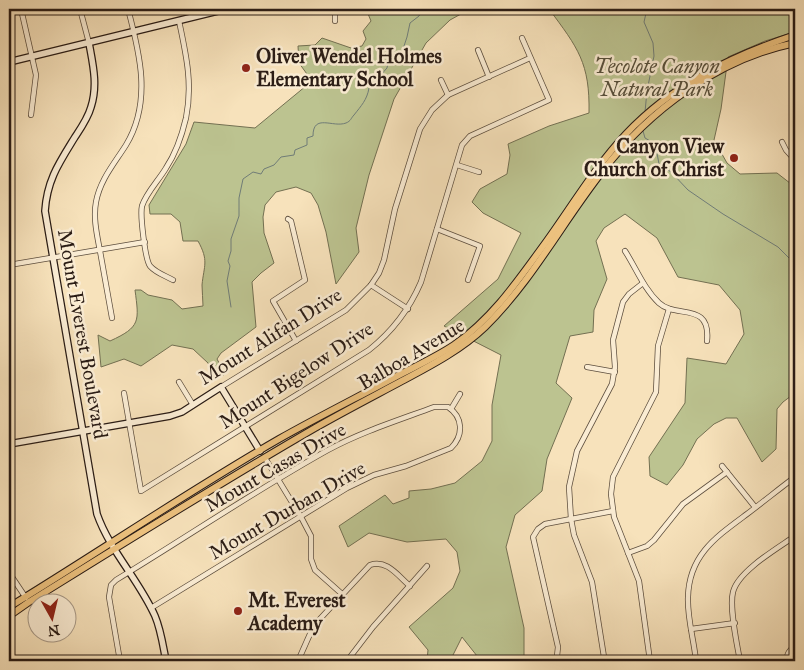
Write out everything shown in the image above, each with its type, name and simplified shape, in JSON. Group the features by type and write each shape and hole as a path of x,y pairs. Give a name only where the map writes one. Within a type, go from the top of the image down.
{"main road":[{"name":"Balboa Avenue","path":"9,616 27,599 110,542 325,413 425,362 460,340 479,324 508,294 596,170 625,135 643,118 676,91 708,71 757,48 795,35"},
{"name":"Balboa Avenue","path":"9,607 115,550 254,464 457,350 475,336 514,297 601,172 647,121 680,95 732,66 774,48 795,42"},
{"path":"732,66 795,47"},
{"path":"265,458 269,449 279,440"},
{"path":"254,464 259,458 260,451"}],"street":[{"path":"21,9 36,75 31,115"},
{"name":"Mount Everest Boulevard","path":"80,9 95,74 92,105 84,123 57,166 46,194 46,211 96,514 110,542 151,608 162,638 166,661"},
{"path":"112,318 95,227 96,203 106,174 134,128 142,95 141,72 128,9"},
{"path":"9,62 226,9"},
{"path":"335,9 335,21"},
{"path":"173,280 155,271 150,266 140,215 142,204 168,166 178,144 188,108 190,89 189,67 179,20"},
{"path":"522,38 530,58"},
{"path":"478,50 489,76"},
{"name":"Mount Alifan Drive","path":"9,444 129,424 182,412 346,310 371,285 379,273 384,260 395,209 420,129 432,110 448,95 530,58"},
{"name":"Mount Bigelow Drive","path":"129,424 141,492 369,350 390,332 408,309 421,282 462,145 470,136 549,100 530,58"},
{"path":"441,80 448,95"},
{"path":"782,142 795,160"},
{"path":"457,165 479,172"},
{"path":"288,219 291,221 305,280 273,301 296,341"},
{"path":"437,229 480,246 468,280"},
{"path":"9,265 145,242"},
{"path":"624,251 657,302 669,308 687,311 702,319 708,328 707,341"},
{"path":"603,661 604,657 592,582 574,535 568,487 574,460 612,384 615,372 613,340 623,302 629,294 643,283"},
{"path":"371,285 408,309"},
{"path":"650,661 639,581 612,511 610,494 613,477 656,392 658,346 669,308"},
{"path":"587,368 615,372"},
{"path":"179,382 193,405"},
{"path":"221,387 260,451"},
{"path":"124,393 129,424"},
{"path":"451,409 460,394"},
{"name":"Mount Casas Drive","path":"120,661 109,597 111,585 116,580 278,480 346,441 434,406 443,406 451,409"},
{"name":"Mount Durban Drive","path":"151,608 361,481 451,448 455,444 461,429 458,417 451,409"},
{"path":"265,458 311,536 311,558 315,570 342,594"},
{"path":"722,466 756,507"},
{"path":"628,553 647,546 683,504 727,472"},
{"path":"696,661 688,599 694,567 703,551 716,537 795,477"},
{"path":"554,661 557,656 558,647 533,537 538,529 545,524 612,511"},
{"path":"740,661 732,593 738,580 795,536"},
{"path":"298,661 318,621 366,567 374,563 382,563 410,586"},
{"path":"348,661 373,627 427,566"},
{"path":"10,574 27,599"},
{"path":"691,629 734,622"},
{"path":"787,661 786,656 795,645"}],"green space":[{"path":"366,9 470,9 450,20 426,43 394,99 369,175 356,228 359,252 336,284 326,232 318,205 311,193 296,187 276,192 265,205 263,217 264,233 274,263 252,282 256,327 221,353 217,359 225,374 217,379 208,363 193,349 172,345 141,366 124,359 101,367 98,335 110,341 133,327 137,316 135,290 141,290 148,295 172,300 182,309 203,306 202,285 205,258 198,241 183,241 180,222 171,214 150,214 149,205 186,144 194,122 255,128 312,81 299,63 298,46 315,45 322,38 351,48 362,46 366,39 363,31 371,21"},
{"name":"Tecolote Canyon Natural Park","path":"549,9 795,9 795,32 765,41 728,57 721,109 714,140 727,163 740,174 777,173 795,187 795,393 777,409 776,449 762,462 737,418 726,418 714,424 697,439 683,465 667,485 650,476 649,457 685,403 687,358 726,364 744,334 740,310 719,285 678,277 657,238 625,214 604,228 596,241 607,279 594,310 593,332 570,336 556,383 572,398 547,459 542,491 515,515 506,547 524,628 524,661 481,661 462,637 450,661 427,661 428,650 409,627 453,588 460,571 457,552 446,539 407,542 369,533 348,547 339,526 385,495 393,504 409,498 409,491 431,489 455,483 482,461 492,441 492,405 501,355 444,326 498,279 521,233 483,213 472,202 480,189 507,174 510,155 508,144 549,126 589,113 587,81 580,57 568,35"}],"waterway":[{"path":"231,307 227,281 230,266 228,261 231,251 231,239 239,216 239,198 243,179 253,172 261,174 264,169 274,165 281,157 294,155 295,150 307,145 307,138 313,136 316,125 320,123 341,124 349,121 363,103 369,88 387,68 388,63 402,52 410,23 419,16 423,9"},
{"path":"645,112 654,56 653,43 644,22 647,9"},
{"path":"643,131 645,138 652,143 655,149 659,164 671,172 688,190 723,214 778,247 795,264"}],"place":[{"name":"Oliver Wendel Holmes Elementary School","path":"246,68"},
{"name":"Canyon View Church of Christ","path":"734,158"},
{"name":"Mt. Everest Academy","path":"238,611"}]}
